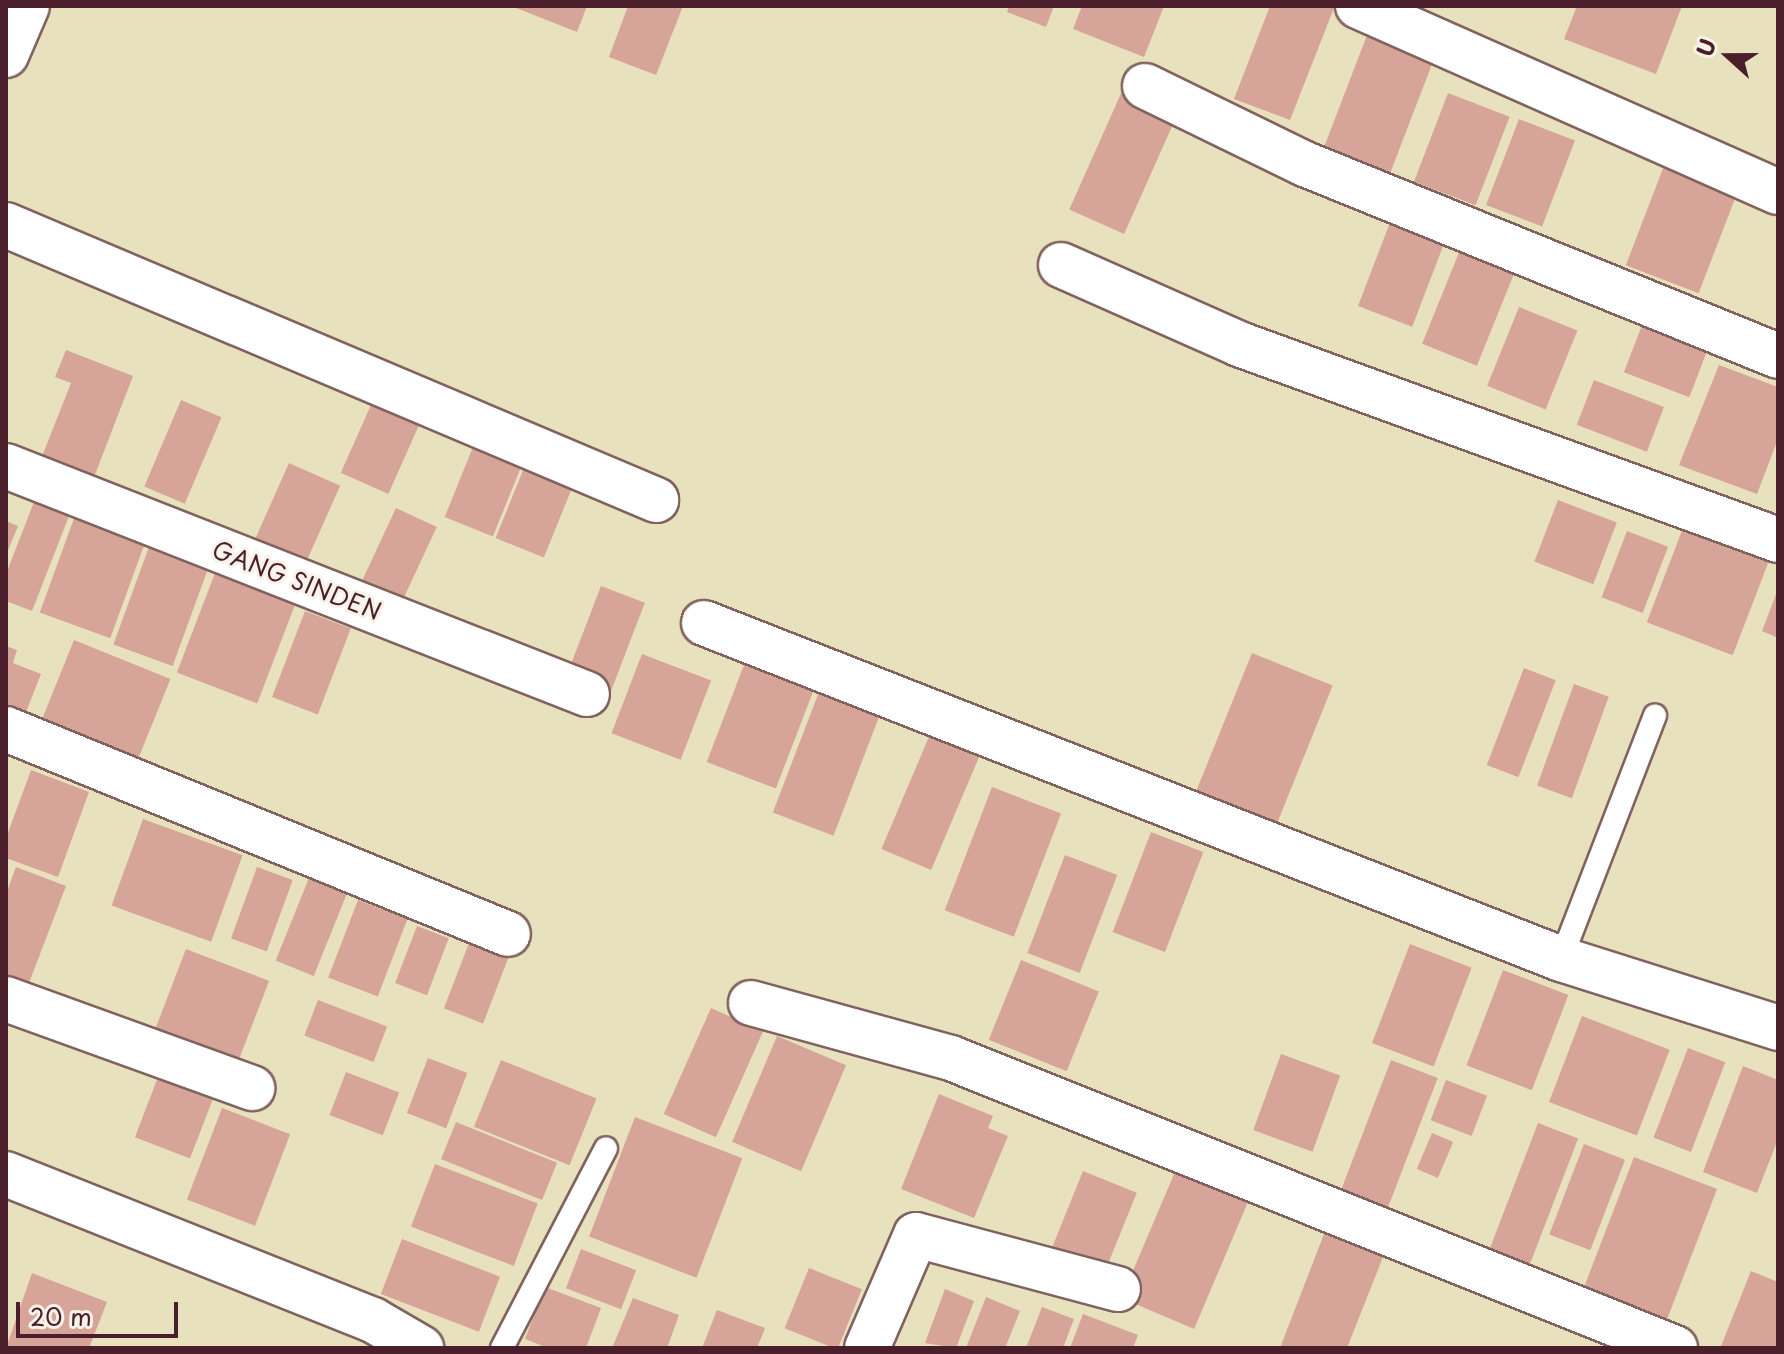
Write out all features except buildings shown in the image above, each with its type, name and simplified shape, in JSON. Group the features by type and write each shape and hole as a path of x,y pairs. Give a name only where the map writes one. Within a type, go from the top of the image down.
{"street":[{"path":"6,55 27,6"},
{"path":"1358,6 1778,192"},
{"path":"1145,86 1305,164 1778,356"},
{"path":"6,225 656,500"},
{"path":"1061,265 1239,344 1778,540"},
{"name":"GANG SINDEN","path":"6,466 587,694"},
{"path":"704,623 1561,959 1778,1028"},
{"path":"6,729 508,934"},
{"path":"6,999 252,1088"},
{"path":"751,1003 951,1058 1675,1348"},
{"path":"6,1174 373,1320 421,1348"},
{"path":"867,1348 916,1235 1118,1289"}],"lane":[{"path":"1561,959 1655,716"},
{"path":"502,1348 606,1148"}]}
